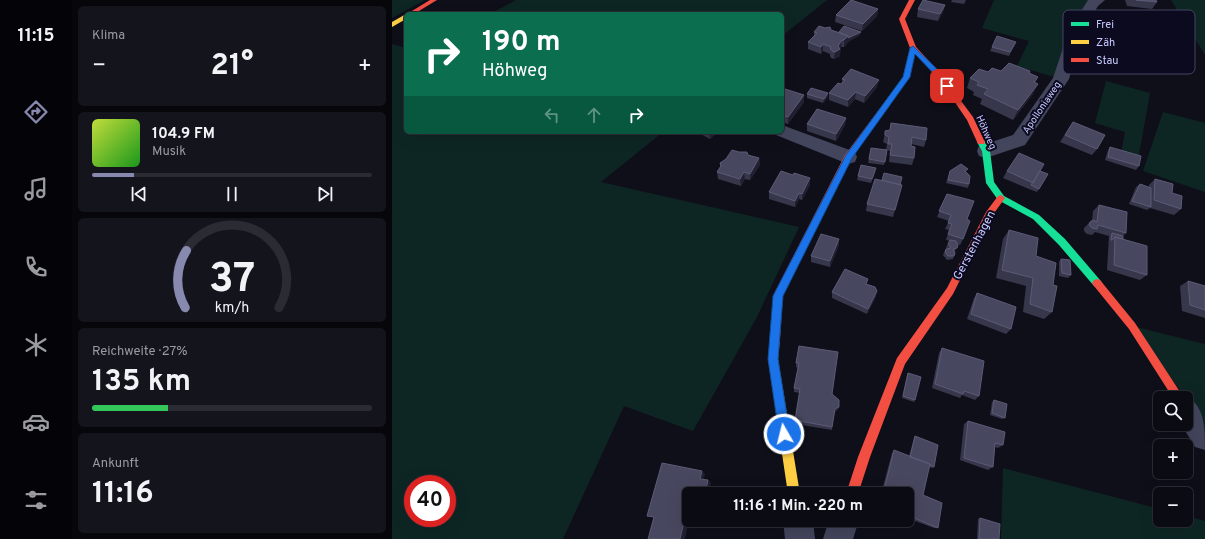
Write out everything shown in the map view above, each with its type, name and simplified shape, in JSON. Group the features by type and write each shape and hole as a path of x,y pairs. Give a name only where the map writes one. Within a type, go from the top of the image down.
{"street":[{"path":"413,12 434,0"},
{"name":"Höhweg","path":"912,0 902,19 913,48 939,75 970,119 986,151 990,184 1001,198"},
{"name":"Apolloniaweg","path":"1089,10 1093,3 1098,0"},
{"path":"392,25 404,17"},
{"path":"793,487 773,359 778,296 848,157 906,77 913,48"},
{"name":"Apolloniaweg","path":"986,151 1019,140 1060,79 1063,70"},
{"path":"784,132 848,157"},
{"name":"Gerstenhagen","path":"854,487 864,457 901,361 950,291 989,214 1001,198 1036,217 1062,242 1120,310 1174,391"},
{"path":"1193,419 1205,437"},
{"path":"799,527 800,539"},
{"path":"838,539 842,527"}],"green space":[{"path":"392,0 425,0 392,18"},
{"path":"516,0 827,0 784,34 784,12 494,12"},
{"path":"994,0 1090,0 1086,10 1063,10 1063,74 1061,79 1017,66 1029,41 982,28"},
{"path":"1171,0 1205,0 1205,55 1195,39 1195,10 1177,10"},
{"path":"392,44 404,47 404,134 661,134 601,182 799,227 757,317 693,431 624,406 563,539 392,539"},
{"path":"1106,81 1150,93 1138,160 1121,154 1125,132 1095,123"},
{"path":"1163,112 1205,123 1205,192 1143,171"},
{"path":"1132,326 1205,344 1205,437 1193,419 1193,391 1181,391"},
{"path":"1003,468 1153,507 1153,527 1193,527 1193,518 1205,521 1205,539 1001,539"}],"building":[{"path":"851,0 878,9 863,24 836,15"},
{"path":"923,0 945,5 940,14 918,9"},
{"path":"1136,0 1156,0 1157,2"},
{"path":"819,26 825,28 830,27 831,30 848,36 842,40 838,46 840,49 835,52 832,51 830,48 831,47 823,44 821,47 808,42 817,33 814,32"},
{"path":"844,26 861,32 848,38 848,36 839,32"},
{"path":"997,36 1016,42 1010,52 992,47"},
{"path":"1009,63 1030,71 1029,73 1038,77 1034,82 1038,84 1018,110 984,94 988,89 977,85 979,82 970,78 979,69 988,72 992,68 1001,71"},
{"path":"851,69 879,80 865,96 856,92 848,100 829,93 838,83 841,84 845,80 842,79"},
{"path":"811,88 828,93 824,99 807,94"},
{"path":"785,89 804,95 788,117 784,116"},
{"path":"817,109 846,118 836,134 807,124"},
{"path":"1073,122 1105,135 1097,149 1065,135"},
{"path":"891,123 927,128 926,140 912,137 911,146 915,147 914,158 890,155 892,144 888,144 889,137 885,135 885,131 890,130"},
{"path":"1110,147 1141,156 1139,166 1108,157"},
{"path":"871,148 887,150 885,162 869,159"},
{"path":"732,150 747,152 748,155 759,158 750,174 744,172 740,179 717,172 721,166 720,163 726,159"},
{"path":"1019,153 1044,164 1033,183 1007,171"},
{"path":"961,164 968,169 965,171 970,176 969,184 948,180 950,171"},
{"path":"861,165 876,168 872,179 858,176"},
{"path":"781,171 810,178 802,194 799,193 795,201 769,192"},
{"path":"1040,171 1048,174 1039,189 1031,185"},
{"path":"884,173 902,177 900,185 882,180"},
{"path":"875,179 902,185 895,210 867,204"},
{"path":"1155,179 1173,184 1172,193 1182,196 1181,209 1154,200"},
{"path":"1140,184 1151,188 1151,207 1132,201"},
{"path":"947,194 974,201 967,219 970,221 963,239 948,234 952,224 948,223 951,215 939,211"},
{"path":"1099,205 1127,212 1126,233 1098,225 1097,229 1092,228 1089,225 1093,220 1097,222"},
{"path":"1009,230 1038,238 1036,256 1056,263 1053,285 1057,286 1052,312 1030,304 1033,278 1002,270"},
{"path":"1112,233 1123,236 1123,239 1115,237 1111,240"},
{"path":"821,234 839,239 830,261 811,256"},
{"path":"1115,237 1147,246 1147,275 1114,265"},
{"path":"950,240 956,241 958,245 957,248 953,249 955,253 954,256 948,256 945,252 946,249 951,248 948,244"},
{"path":"1061,259 1070,260 1071,275 1062,273"},
{"path":"845,269 868,279 866,284 875,287 877,291 868,309 832,292"},
{"path":"1188,281 1205,286 1205,310 1190,305"},
{"path":"977,293 1016,307 1011,329 971,314"},
{"path":"799,346 838,352 832,394 839,400 839,407 835,409 832,427 795,420 800,389 794,388 799,363 796,363"},
{"path":"942,348 984,361 979,396 964,391 963,394 935,384"},
{"path":"908,373 921,377 915,400 903,396"},
{"path":"994,400 1007,404 1005,418 992,413"},
{"path":"968,421 1005,432 1003,445 995,443 993,467 964,458"},
{"path":"915,436 938,445 934,467 930,464 910,457"},
{"path":"894,450 930,464 923,495 942,503 938,528 914,518 914,487 885,487"},
{"path":"662,463 702,471 700,479 708,480 706,487 682,487 683,527 680,539 648,539 654,517 647,516"},
{"path":"980,518 1000,524 999,539 979,539"}],"traffic: fast":[{"path":"886,105 906,77 913,48"},
{"path":"981,142 986,151 990,183 1001,198 1036,217 1062,242 1097,283"}],"traffic: slow":[{"path":"392,25 404,17"},
{"path":"775,339 773,359 793,487"}],"traffic: jam":[{"path":"413,12 434,0"},
{"path":"912,0 902,19 913,48 939,75 970,119 981,142"},
{"path":"775,339 778,295 848,157 886,105"},
{"path":"854,487 864,457 901,361 950,291 989,214 1001,198"},
{"path":"1097,283 1132,326 1174,391"}],"route":[{"path":"784,434 773,359 778,296 848,157 906,77 913,48 939,75 947,86"}]}
